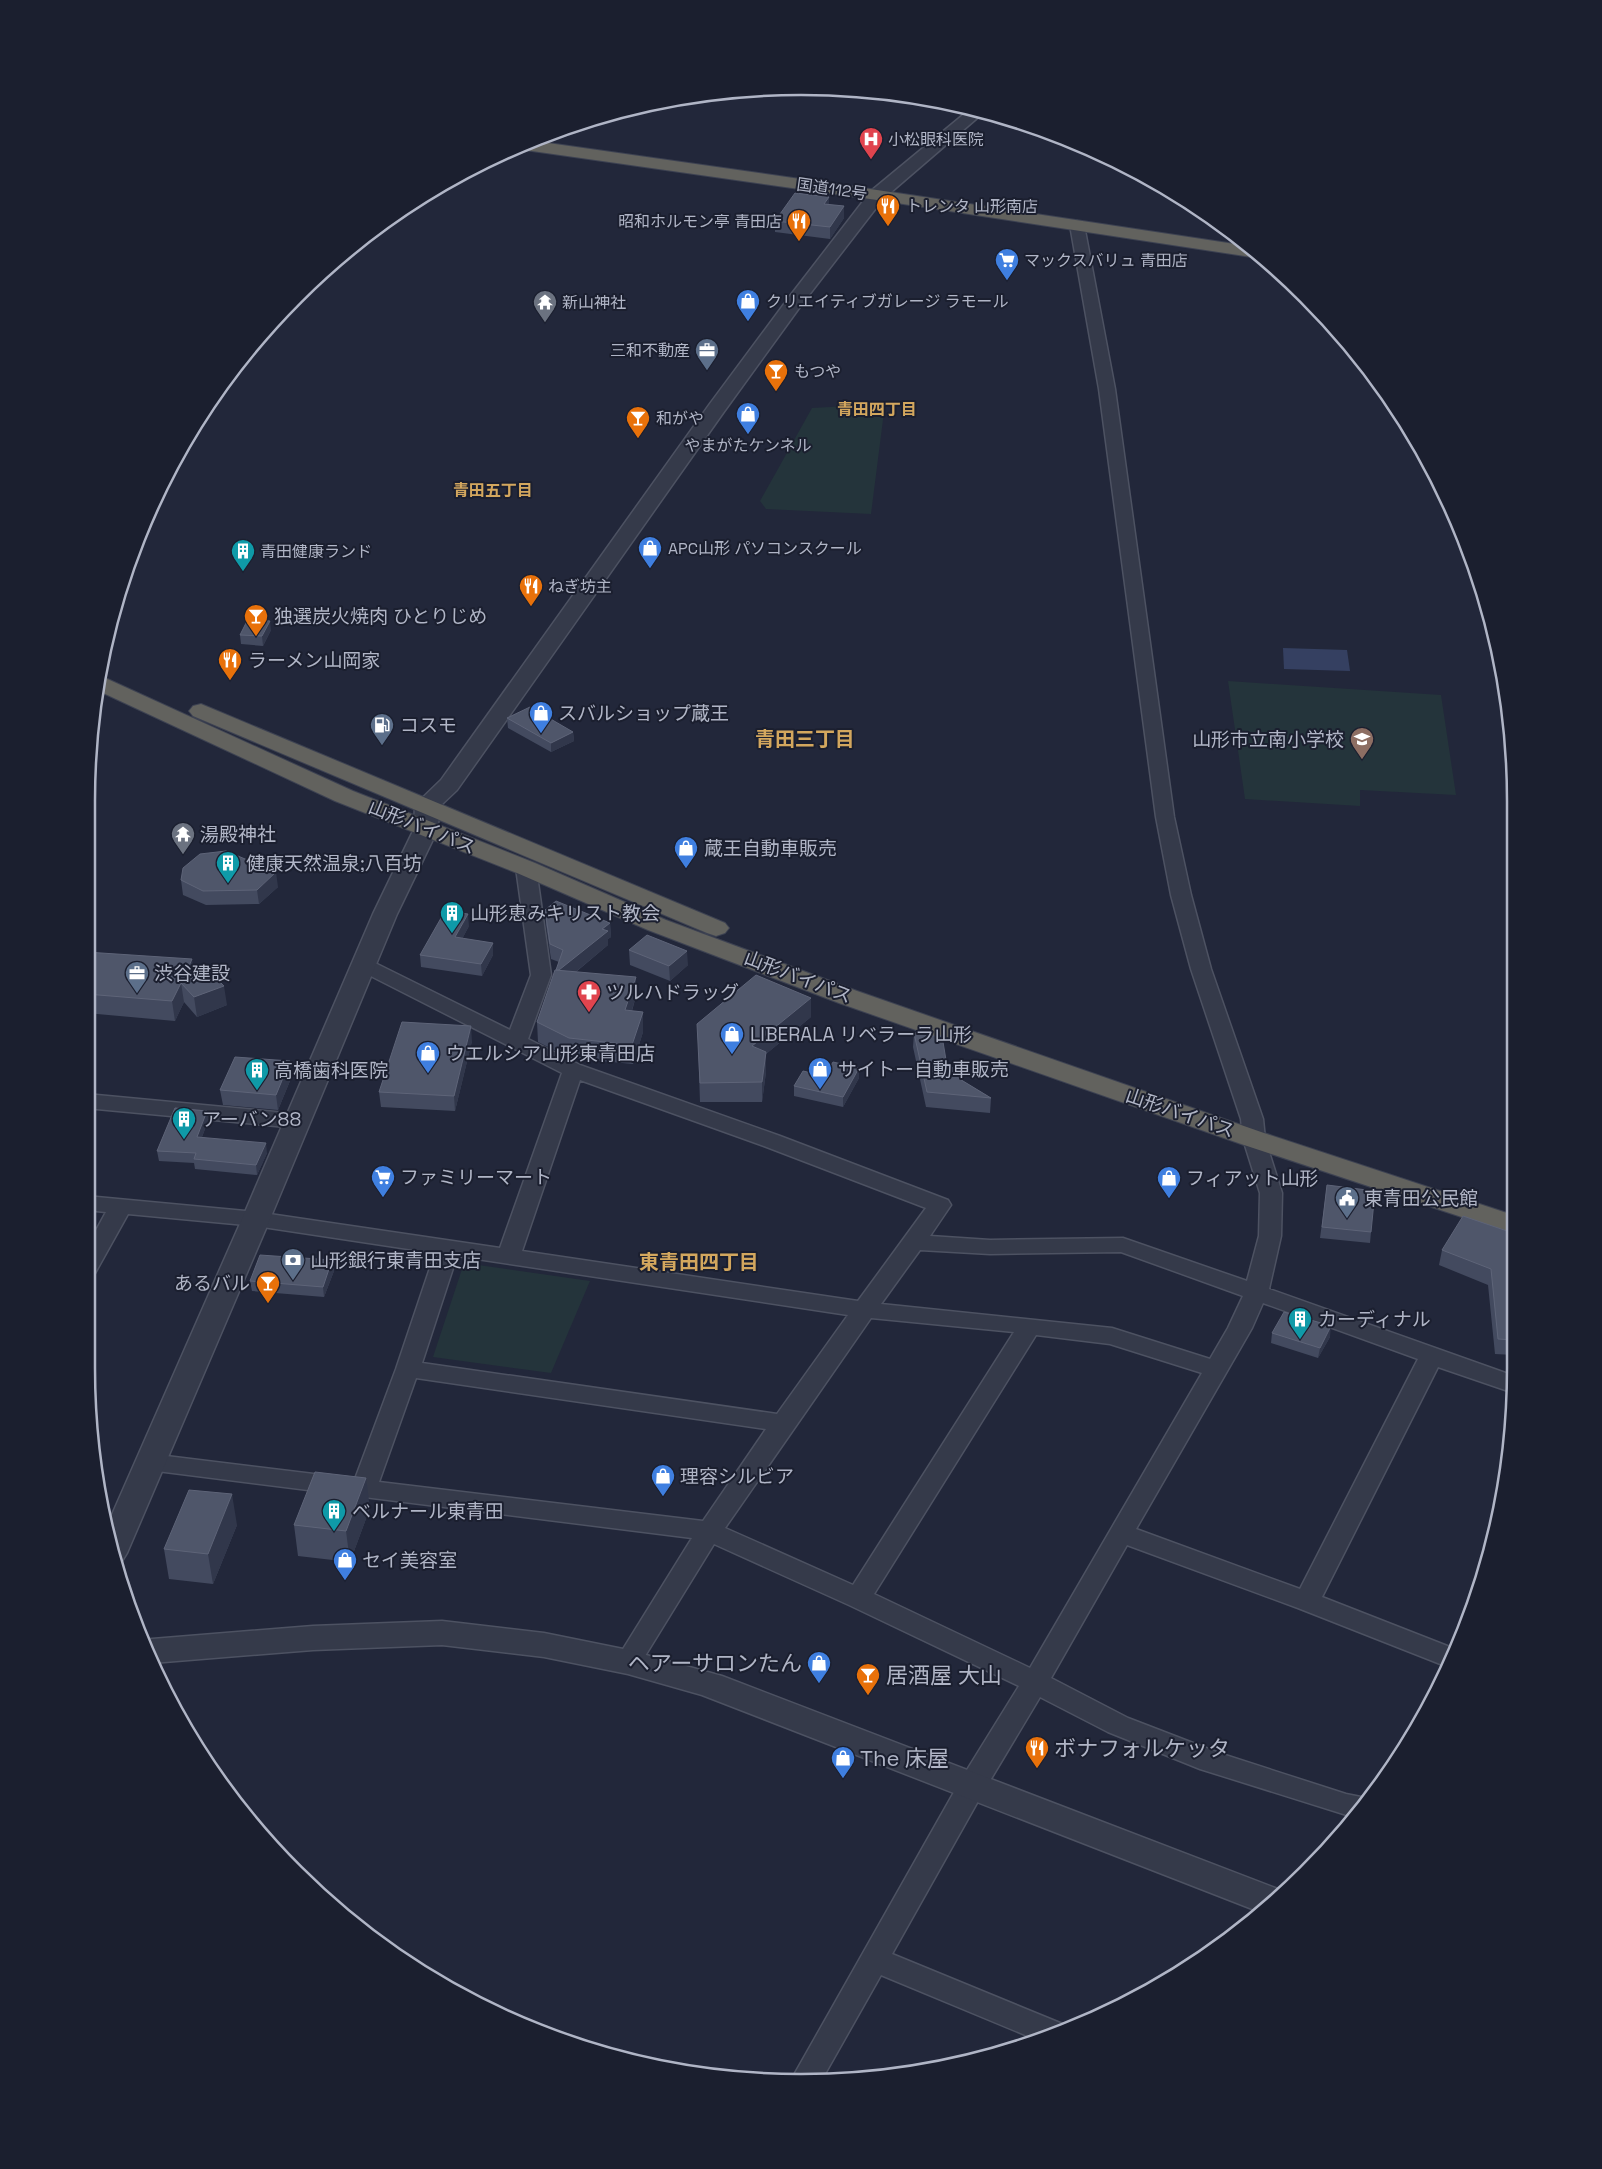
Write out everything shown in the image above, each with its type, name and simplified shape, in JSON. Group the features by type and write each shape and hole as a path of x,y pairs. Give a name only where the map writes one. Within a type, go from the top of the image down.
{"highway":[{"name":"国道112号","path":"537,147 877,195 1243,251"},
{"name":"山形バイパス","path":"108,668 426,817 526,868 657,925 848,997 1253,1129 1507,1204"},
{"name":"山形バイパス","path":"105,685 344,796 426,817 781,956 1507,1223"}],"street":[{"path":"117,1540 256,1219 426,817 716,409 796,300 877,195 971,116"},
{"path":"810,2074 972,1786 1035,1682 1240,1328 1256,1293 1270,1236 1270,1193 1253,1129 1200,969 1181,895 1165,816 1107,389 1077,225"},
{"path":"517,1040 541,975 526,868"},
{"path":"364,965 517,1040 573,1070 772,1141 940,1205 783,1423 709,1531 628,1662"},
{"path":"509,1256 573,1070"},
{"path":"95,1102 297,1121"},
{"path":"95,1204 256,1219 864,1310 1112,1336 1215,1369"},
{"path":"95,1254 121,1206"},
{"path":"912,1242 990,1247 1123,1245 1506,1382"},
{"path":"364,1489 408,1369 448,1248"},
{"path":"858,1598 1030,1326"},
{"path":"1307,1601 1432,1355"},
{"path":"408,1369 783,1423"},
{"path":"150,1463 709,1531 858,1598 1035,1682 1118,1725 1210,1762 1354,1806"},
{"path":"1120,1533 1307,1601 1445,1655"},
{"path":"155,1650 313,1638 442,1633 544,1645 628,1662 710,1685 1265,1899"},
{"path":"874,1958 1046,2030"}],"shaded area":[{"path":"885,404 871,514 766,509 760,501 812,408"},
{"path":"1228,681 1441,695 1456,795 1360,790 1360,806 1245,799"},
{"path":"464,1263 590,1281 551,1373 433,1357"}],"water":[{"path":"1283,648 1347,650 1350,671 1284,669"}],"building":[{"path":"795,193 829,197 824,204 844,206 830,227 775,221"},
{"path":"248,619 270,621 262,636 240,635"},
{"path":"530,707 573,732 551,743 507,718"},
{"path":"226,851 276,872 257,890 203,891 181,880 183,868 200,854"},
{"path":"556,901 610,923 602,929 608,931 559,970 556,970 563,950 550,944 545,910"},
{"path":"445,911 468,914 455,937 493,943 481,964 420,955"},
{"path":"647,935 687,951 669,966 629,950"},
{"path":"95,953 192,959 183,980 208,970 224,986 194,997 181,983 172,1001 95,995"},
{"name":"ツルハドラッグ","path":"555,970 636,977 625,1010 643,1012 632,1045 569,1038 537,1022"},
{"name":"LIBERALA リベラーラ山形","path":"756,975 811,998 752,1046 766,1052 762,1082 700,1083 697,1024"},
{"name":"ウエルシア山形東青田店","path":"402,1022 471,1026 454,1096 379,1092"},
{"path":"931,1032 932,1036 942,1036 947,1066 963,1071 958,1078 991,1098 927,1092 914,1033"},
{"path":"235,1057 290,1061 276,1095 220,1090"},
{"path":"833,1062 859,1068 843,1097 794,1086 803,1071 825,1076"},
{"path":"175,1108 207,1111 197,1137 266,1143 256,1165 194,1159 196,1153 157,1151"},
{"name":"東青田公民館","path":"1327,1185 1375,1191 1371,1232 1322,1227"},
{"path":"1463,1216 1507,1231 1507,1340 1498,1339 1491,1269 1442,1250"},
{"path":"260,1255 332,1260 323,1287 250,1281"},
{"path":"1284,1312 1331,1326 1320,1348 1272,1333"},
{"path":"315,1472 366,1478 346,1531 294,1525"},
{"path":"189,1490 232,1494 208,1554 164,1549"}],"place":[{"name":"小松眼科医院","path":"871,160"},
{"name":"トレンタ 山形南店","path":"888,227"},
{"name":"昭和ホルモン亭 青田店","path":"799,242"},
{"name":"マックスバリュ 青田店","path":"1007,281"},
{"name":"クリエイティブガレージ ラモール","path":"748,322"},
{"name":"新山神社","path":"545,323"},
{"name":"三和不動産","path":"707,371"},
{"name":"もつや","path":"776,392"},
{"name":"やまがたケンネル","path":"748,435"},
{"name":"和がや","path":"638,439"},
{"name":"APC山形 パソコンスクール","path":"650,569"},
{"name":"青田健康ランド","path":"243,572"},
{"name":"ねぎ坊主","path":"531,607"},
{"name":"独選炭火焼肉 ひとりじめ","path":"256,637"},
{"name":"ラーメン山岡家","path":"230,681"},
{"name":"スバルショップ蔵王","path":"541,734"},
{"name":"コスモ","path":"382,746"},
{"name":"山形市立南小学校","path":"1362,760"},
{"name":"湯殿神社","path":"183,855"},
{"name":"蔵王自動車販売","path":"686,869"},
{"name":"健康天然温泉;八百坊","path":"228,884"},
{"name":"山形恵みキリスト教会","path":"452,934"},
{"name":"渋谷建設","path":"137,994"},
{"name":"ツルハドラッグ","path":"589,1013"},
{"name":"LIBERALA リベラーラ山形","path":"732,1055"},
{"name":"ウエルシア山形東青田店","path":"428,1074"},
{"name":"サイトー自動車販売","path":"820,1090"},
{"name":"高橋歯科医院","path":"257,1091"},
{"name":"アーバン88","path":"184,1140"},
{"name":"ファミリーマート","path":"383,1198"},
{"name":"フィアット山形","path":"1169,1199"},
{"name":"東青田公民館","path":"1347,1219"},
{"name":"山形銀行東青田支店","path":"293,1281"},
{"name":"あるバル","path":"268,1304"},
{"name":"カーディナル","path":"1300,1340"},
{"name":"理容シルビア","path":"663,1497"},
{"name":"ベルナール東青田","path":"334,1532"},
{"name":"セイ美容室","path":"345,1581"},
{"name":"ヘアーサロンたん","path":"819,1684"},
{"name":"居酒屋 大山","path":"868,1696"},
{"name":"ボナフォルケッタ","path":"1037,1769"},
{"name":"The 床屋","path":"843,1779"}],"district":[{"name":"青田四丁目","path":"877,409"},
{"name":"青田五丁目","path":"493,490"},
{"name":"青田三丁目","path":"805,739"},
{"name":"東青田四丁目","path":"699,1262"}]}
